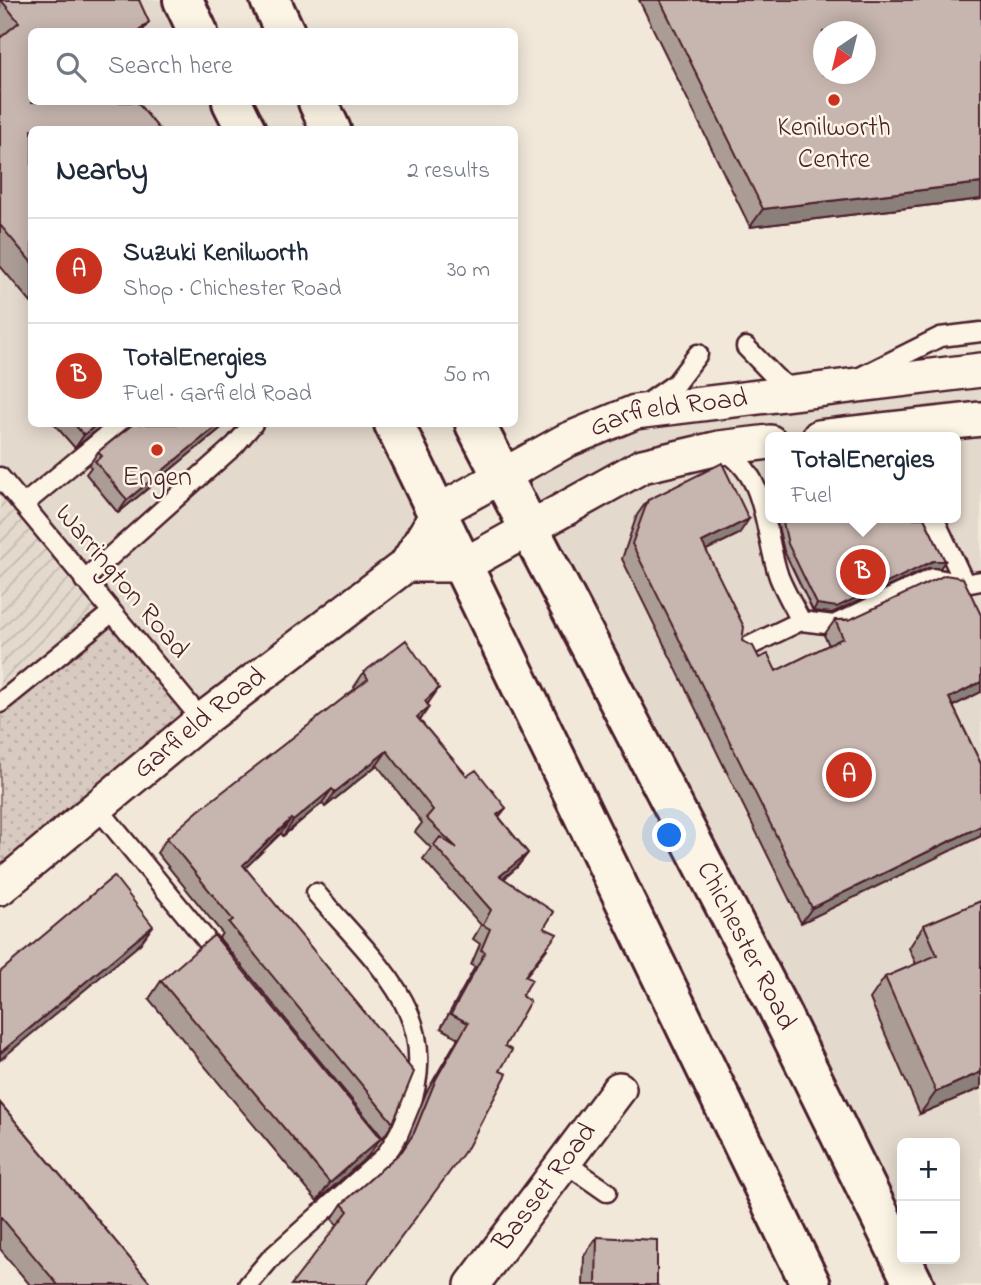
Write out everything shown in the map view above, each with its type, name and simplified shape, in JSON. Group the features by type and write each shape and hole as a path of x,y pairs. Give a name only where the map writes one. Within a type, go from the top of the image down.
{"main road":[{"path":"183,0 196,28"},
{"path":"270,0 283,28"},
{"path":"234,105 244,126"},
{"path":"319,105 329,126"},
{"path":"396,427 439,511 811,1285"},
{"name":"Chichester Road","path":"477,427 770,992 914,1285"}],"street":[{"name":"Garfield Road","path":"0,888 202,720 406,565 439,511 565,441 635,412 981,370"},
{"path":"911,432 981,419"},
{"name":"Garfield Road","path":"406,565 464,565 642,466 719,448 765,443"},
{"name":"Basset Road","path":"472,1285 619,1089"}],"lane":[{"path":"850,384 882,364 940,337 981,332"},
{"path":"746,347 775,377 795,392"},
{"path":"635,412 676,383 698,354"},
{"path":"23,505 117,427"},
{"path":"84,580 235,445 250,427"},
{"path":"719,448 745,465 755,480 765,521"},
{"name":"Warrington Road","path":"0,477 202,720"},
{"path":"766,523 779,578 801,621"},
{"path":"937,523 973,582"},
{"path":"741,650 801,621 834,625 933,578 973,582"},
{"path":"0,704 111,613"},
{"path":"97,807 234,975"},
{"path":"248,1285 271,1258 379,1151 398,1137 410,1113 417,1083 415,1041 409,1012 395,988 316,894"},
{"path":"564,1162 607,1192"}],"shaded area":[{"path":"0,0 183,0 197,28 28,28 28,105 234,105 244,126 28,126 28,427 396,427 439,511 406,565 202,720 0,477"},
{"path":"981,370 981,1285 914,1285 903,1264 960,1264 960,1138 897,1138 897,1252 502,476 565,441"},
{"path":"0,477 111,613 0,703"},
{"path":"111,613 202,720 0,888 0,703"}],"building":[{"path":"1,0 139,0 149,22 142,28 28,28 28,105 139,105 157,126 28,126 28,258 0,225 0,38 19,22"},
{"name":"Kenilworth Centre","path":"660,0 981,0 981,183 763,209"},
{"path":"77,427 93,427 84,435"},
{"path":"129,427 215,427 127,500 95,461 102,456 98,452"},
{"path":"722,463 749,519 702,542 744,627 742,641 753,646 759,658 768,654 776,671 843,638 835,620 849,620 945,575 963,578 981,615 981,682 949,698 981,764 981,826 812,908 632,544 648,500"},
{"path":"783,523 926,523 945,561 933,561 837,607 817,604 788,544"},
{"path":"406,640 439,688 425,701 429,707 417,717 467,776 476,770 506,808 497,815 528,853 500,876 554,912 544,928 557,934 525,976 532,980 522,996 530,1001 505,1046 512,1050 500,1071 507,1074 468,1147 366,1285 291,1285 348,1211 342,1204 402,1151 414,1133 436,1079 468,1023 451,1014 485,952 481,950 490,929 483,925 491,910 434,845 440,837 457,848 426,818 433,810 387,751 335,792 332,789 293,821 291,819 243,865 414,1072 393,1123 229,923 233,920 167,838 368,679 364,672"},
{"path":"114,876 153,926 0,1053 0,972"},
{"path":"981,901 981,1072 936,1092 885,977 937,955 924,925"},
{"path":"214,935 381,1138 330,1183 161,981"},
{"path":"0,1103 152,1285 58,1285 0,1216"},
{"path":"597,1237 657,1240 657,1285 596,1285"}],"place":[{"name":"Kenilworth Centre","path":"834,100"},
{"name":"Engen","path":"157,450"},
{"name":"TotalEnergies","path":"863,572"},
{"name":"Suzuki Kenilworth","path":"849,775"}]}
